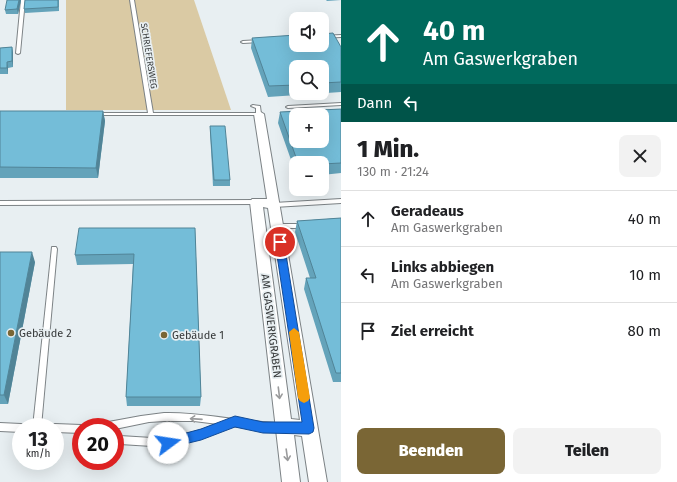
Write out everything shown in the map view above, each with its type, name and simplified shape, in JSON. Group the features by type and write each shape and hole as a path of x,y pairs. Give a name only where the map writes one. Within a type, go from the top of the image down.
{"street":[{"name":"AM GASWERKGRABEN","path":"256,110 274,205 318,482"},
{"name":"AM GASWERKGRABEN","path":"256,202 291,482"},
{"path":"256,202 274,205"},
{"path":"283,427 309,428"}],"lane":[{"path":"18,53 23,0"},
{"name":"SCHRIEFERSWEG","path":"132,0 150,114"},
{"path":"329,37 341,36"},
{"path":"243,42 266,40"},
{"path":"288,107 341,104"},
{"path":"89,114 150,114 256,110"},
{"path":"274,205 341,201"},
{"path":"0,202 256,202"},
{"path":"277,226 314,224"},
{"path":"38,418 54,249"},
{"path":"124,423 164,416 235,421 263,427 283,427"},
{"path":"124,440 168,443 201,434 235,421"},
{"path":"0,427 12,428"}],"shaded area":[{"path":"66,0 194,0 231,110 66,110"}],"building":[{"path":"7,0 19,0 17,9 5,10"},
{"path":"25,0 58,0 58,7 24,9"},
{"path":"329,33 333,33 341,47 341,82 329,83 329,60 289,60 289,85 269,86 252,38 289,35 289,52 329,52"},
{"path":"12,47 12,61 7,62 7,68 0,68 0,48"},
{"path":"341,109 341,163 329,164 329,156 296,156 293,148 329,148 329,110"},
{"path":"0,111 103,111 96,168 0,167"},
{"path":"280,112 289,112 289,138"},
{"path":"210,126 225,126 230,180 214,180"},
{"path":"341,218 341,373 336,373 306,278 316,278 297,221"},
{"name":"Gebäude 1","path":"79,228 195,228 201,397 126,397 134,254 75,255"},
{"name":"Gebäude 2","path":"0,252 32,252 4,395 0,395"}],"slow traffic":[{"path":"294,332 304,398"}],"place":[{"name":"Gebäude 2","path":"11,333"},
{"name":"Gebäude 1","path":"164,335"}],"route":[{"path":"168,443 201,434 235,421 263,427 309,428 280,242"}]}
